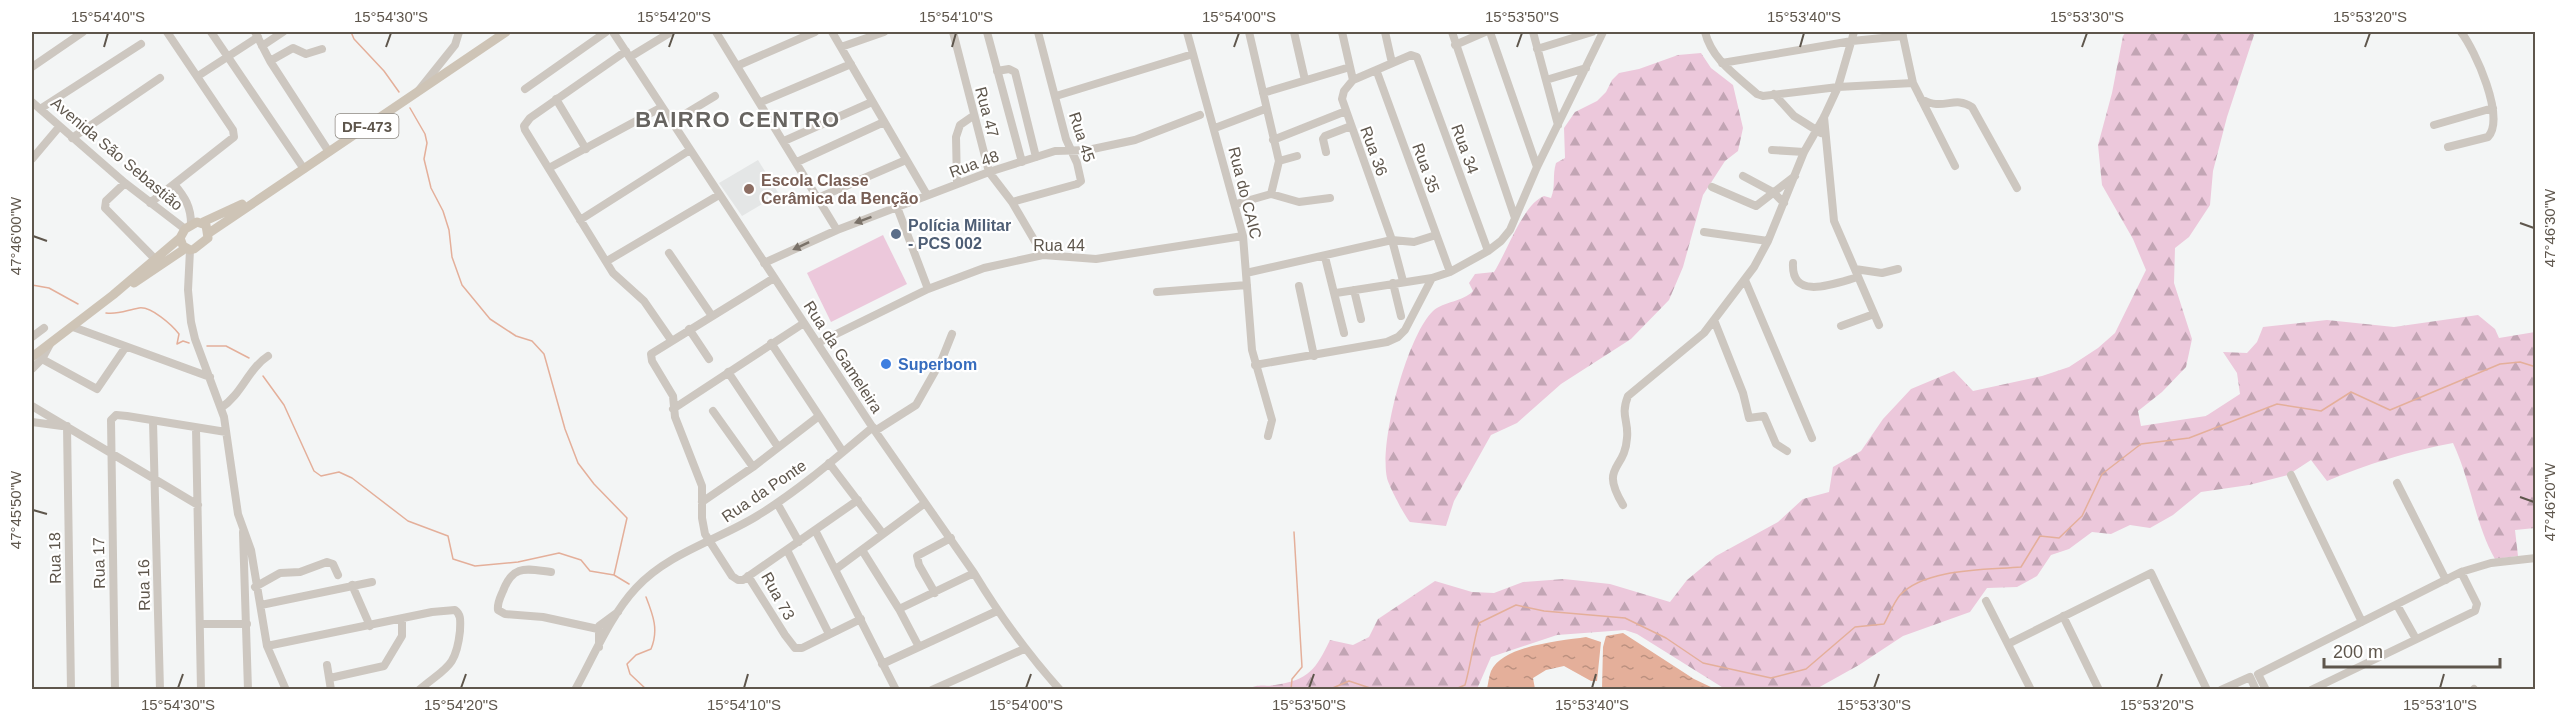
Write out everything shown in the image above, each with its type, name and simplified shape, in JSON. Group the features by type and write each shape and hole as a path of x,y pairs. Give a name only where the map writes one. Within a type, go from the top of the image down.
{"main road":[{"path":"432,82 464,53 495,32"},
{"path":"432,82 506,32"},
{"name":"Avenida São Sebastião","path":"113,295 188,249 203,243 209,233 432,82"},
{"name":"Avenida São Sebastião","path":"32,357 113,295 185,230 266,193"},
{"path":"203,222 209,233"},
{"name":"Avenida São Sebastião","path":"185,230 188,249"}],"street":[{"path":"32,67 83,32"},
{"path":"150,203 232,140 233,130 167,32"},
{"path":"212,32 304,169"},
{"path":"262,46 282,32"},
{"path":"419,90 455,45 459,32"},
{"path":"525,89 606,32"},
{"name":"Rua da Gameleira","path":"613,32 874,429 951,538 997,612 1024,649 1060,690"},
{"path":"671,32 628,54 556,99 530,118 524,126 580,220 622,284 644,301 671,340"},
{"path":"716,32 739,65 837,230"},
{"path":"739,65 815,32"},
{"path":"832,32 927,195"},
{"path":"841,47 884,32"},
{"name":"Rua 47","path":"953,32 989,172 1012,202 1043,255"},
{"path":"987,32 1022,162"},
{"name":"Rua 45","path":"1012,202 1080,183 1081,177 1066,139 1038,32"},
{"name":"Rua do CAIC","path":"1187,32 1243,236 1255,365"},
{"path":"1250,32 1265,109 1279,161 1271,194"},
{"path":"1294,32 1305,80"},
{"path":"1342,32 1353,80 1377,72 1392,63 1385,32"},
{"path":"1452,32 1515,218"},
{"path":"1455,45 1485,32"},
{"path":"1490,32 1537,167"},
{"path":"1533,32 1558,125"},
{"path":"1537,49 1575,34 1592,32"},
{"path":"1336,293 1432,278 1450,272 1501,241 1515,218 1537,167 1603,32"},
{"path":"1705,32 1708,46 1722,63 1757,94 1913,83"},
{"path":"1623,505 1612,483 1613,472 1627,442 1623,409 1628,396 1704,333 1745,280 1768,241 1804,152 1838,87 1854,32"},
{"path":"2448,147 2488,137 2494,125 2493,108 2474,50 2461,32"},
{"path":"198,76 256,34 270,61 329,152"},
{"path":"1722,63 1902,34 1913,83 1954,166"},
{"path":"40,109 141,45"},
{"path":"270,61 293,48 306,54 322,50"},
{"path":"1056,96 1193,54"},
{"name":"Rua 34","path":"1392,63 1411,55 1416,57 1488,251"},
{"path":"761,102 850,64"},
{"path":"1263,93 1350,67"},
{"path":"1546,80 1586,68"},
{"path":"997,71 1009,69 1015,72 1036,157"},
{"name":"Rua 35","path":"1377,72 1450,272"},
{"path":"72,138 160,78"},
{"name":"Rua 36","path":"1353,80 1342,95 1392,240 1403,281"},
{"path":"1774,94 1794,116 1825,135"},
{"path":"672,122 715,96"},
{"path":"556,99 586,149"},
{"path":"1921,99 1935,104 1956,101 1972,107 2017,188"},
{"name":"Avenida São Sebastião","path":"32,102 125,183 185,230"},
{"path":"784,141 872,102"},
{"path":"549,168 662,108"},
{"path":"2434,124 2493,108"},
{"path":"1215,128 1265,109"},
{"path":"1273,140 1346,111"},
{"name":"Rua 48","path":"764,263 837,230 989,172 1055,151 1072,151 1135,140 1200,115"},
{"path":"957,184 956,137 960,125 973,116"},
{"path":"1824,117 1834,221 1879,325"},
{"path":"797,162 884,122"},
{"path":"1326,152 1323,139 1325,136 1351,126"},
{"path":"32,159 59,127"},
{"path":"1055,151 1066,139"},
{"path":"580,220 690,150"},
{"path":"1772,150 1804,152"},
{"path":"1279,161 1297,156"},
{"path":"818,198 906,159"},
{"path":"1743,176 1773,192 1784,203"},
{"path":"1712,187 1756,206 1796,176"},
{"path":"125,183 106,201 105,208 155,259"},
{"path":"174,184 190,208 185,230"},
{"path":"1236,204 1271,194 1299,202 1330,198"},
{"path":"607,261 719,195"},
{"path":"897,207 928,289"},
{"path":"1704,232 1768,241"},
{"path":"1246,273 1392,240 1414,242 1436,235"},
{"name":"Rua 44","path":"818,343 928,289 984,268 1043,255 1096,259 1243,236"},
{"path":"188,249 191,322 221,408 238,514 248,538 267,646 273,666 286,690"},
{"path":"669,253 712,316"},
{"path":"1324,257 1336,293 1344,333"},
{"path":"1793,263 1793,274 1796,281 1817,288 1858,277"},
{"path":"1855,269 1882,273 1898,269"},
{"path":"748,576 743,580 735,579 709,542 703,526 702,486 673,409 672,396 652,361 651,354 774,278"},
{"path":"1268,436 1272,420 1255,365 1387,342 1398,337 1405,330 1432,278"},
{"path":"1745,280 1812,438"},
{"path":"1393,283 1401,316"},
{"path":"1157,292 1247,285"},
{"path":"1299,286 1314,356"},
{"path":"1354,290 1361,319"},
{"path":"1841,326 1874,314"},
{"path":"1714,320 1743,393 1749,418 1763,415 1776,444 1787,451"},
{"path":"673,409 804,323"},
{"path":"73,327 125,348 210,377"},
{"path":"32,337 44,328"},
{"path":"689,329 709,359"},
{"name":"Rua da Ponte","path":"619,611 635,589 671,560 709,542 777,503 874,429 916,405 942,359 952,334"},
{"path":"771,343 843,452"},
{"name":"Avenida São Sebastião","path":"32,369 42,359 50,344"},
{"path":"42,359 97,389 125,348"},
{"path":"221,408 233,399 268,356"},
{"path":"728,372 778,447"},
{"path":"32,406 198,505"},
{"path":"712,411 753,467"},
{"name":"Rua 17","path":"115,690 111,420 116,415 153,421"},
{"path":"702,502 753,467 819,416"},
{"path":"153,421 226,432"},
{"name":"Rua 16","path":"153,421 160,690"},
{"path":"32,422 67,426"},
{"name":"Rua 18","path":"67,426 71,690"},
{"path":"196,428 201,690"},
{"path":"829,463 883,534"},
{"path":"2291,475 2362,622"},
{"path":"2397,483 2446,580"},
{"name":"Rua 73","path":"829,634 802,648 794,647 748,576 858,500"},
{"path":"777,503 799,542"},
{"path":"836,569 925,503"},
{"path":"242,527 248,690"},
{"path":"815,530 896,690"},
{"path":"935,593 917,561 918,555 951,538"},
{"path":"787,550 829,634 861,619"},
{"path":"862,550 899,609 919,647"},
{"path":"2266,690 2258,674 2461,572 2492,563 2535,558"},
{"path":"245,589 257,586 280,573 300,572 327,562 333,564 339,575"},
{"path":"551,572 526,569 512,574 506,583 498,610 505,614 535,616 598,628"},
{"path":"2311,690 2475,611 2477,604 2461,572"},
{"path":"899,609 974,573"},
{"path":"2008,644 2151,573 2207,690"},
{"path":"261,605 372,582"},
{"path":"352,585 370,626"},
{"path":"1986,601 2031,690"},
{"path":"2397,604 2416,639"},
{"path":"267,646 443,610 455,610 460,614 460,628 454,660 419,690"},
{"path":"599,647 598,628 619,611"},
{"path":"575,690 619,611"},
{"path":"882,664 997,612"},
{"path":"2063,616 2099,690"},
{"path":"330,678 384,666 402,636 402,619"},
{"path":"201,624 247,624"},
{"path":"932,690 1024,649"},
{"path":"327,665 331,690"},
{"path":"2221,690 2250,677 2256,690"}],"shaded area":[{"name":"Escola Classe Cerâmica da Benção","path":"758,160 779,194 742,216 719,183"}],"green space":[{"path":"2126,32 2255,32 2227,117 2213,171 2210,205 2189,237 2175,248 2174,283 2192,339 2186,367 2162,392 2138,411 2141,426 2206,416 2240,394 2237,373 2223,352 2247,353 2257,342 2263,327 2327,320 2394,327 2478,315 2495,329 2499,338 2535,332 2535,528 2515,530 2518,556 2495,559 2488,546 2453,443 2389,459 2327,481 2311,460 2288,475 2249,485 2201,492 2173,515 2150,528 2130,525 2111,534 2092,532 2069,549 2051,555 2037,576 2017,587 1987,588 1970,612 1903,636 1859,665 1816,689 1725,689 1637,634 1625,630 1557,635 1491,657 1477,689 1248,690 1258,686 1287,683 1304,676 1315,666 1330,640 1353,645 1369,637 1378,619 1435,581 1472,592 1494,593 1523,582 1564,579 1610,584 1670,602 1687,580 1716,556 1778,522 1803,499 1829,492 1833,467 1861,451 1883,419 1911,389 1954,371 1973,391 2042,376 2069,367 2098,348 2115,333 2146,270 2133,239 2102,185 2098,145 2112,93 2123,36"},
{"path":"1701,53 1711,68 1733,85 1743,128 1738,151 1725,161 1703,195 1683,267 1669,300 1631,339 1561,384 1517,423 1491,435 1454,501 1446,526 1410,522 1387,478 1387,440 1397,390 1423,324 1437,308 1469,295 1473,291 1469,283 1475,274 1494,272 1529,208 1544,196 1551,198 1556,163 1565,158 1564,128 1575,112 1597,101 1619,73 1639,69 1678,55"},
{"path":"883,235 907,284 831,322 807,273"}],"water":[{"path":"1623,633 1694,679 1715,689 1602,689 1603,647 1606,636"},
{"path":"1586,637 1601,642 1597,681 1591,681 1564,666 1546,670 1533,678 1535,689 1487,689 1491,671 1507,655 1534,646"}],"waterway":[{"path":"351,32 354,39 384,71 399,92"},
{"path":"410,108 425,134 427,143 424,159 431,188 443,211 449,230 452,257 462,285 490,319 516,336 532,341 544,354 565,429 578,463 594,484 627,518 614,575"},
{"path":"32,285 49,288 78,304"},
{"path":"106,313 144,308 166,321 179,334 177,344 183,341 189,343"},
{"path":"207,346 226,346 249,358"},
{"path":"1453,690 1465,685 1479,623 1516,605 1544,611 1625,618 1666,638 1703,663 1771,678 1806,669 1855,627 1884,624 1900,595 1911,586 1940,575 1957,572 2021,567 2040,536 2059,538 2082,516 2102,474 2141,444 2189,438 2277,404 2321,411 2351,392 2390,410 2500,364 2520,362 2536,367"},
{"path":"263,376 284,405 314,471 321,476 339,472 352,478 408,521 448,536 453,559 475,566 518,562 559,553 581,560 590,571 614,575 629,584"},
{"path":"1291,690 1292,679 1302,667 1294,532"},
{"path":"646,597 651,610 655,635 651,649 636,655 627,664 630,674 647,690"},
{"path":"1328,690 1349,681 1376,690"}],"place":[{"name":"Escola Classe Cerâmica da Benção","path":"749,189"},
{"name":"Polícia Militar - PCS 002","path":"896,234"},
{"name":"Superbom","path":"886,364"}],"district":[{"name":"BAIRRO CENTRO","path":"738,119"}]}
